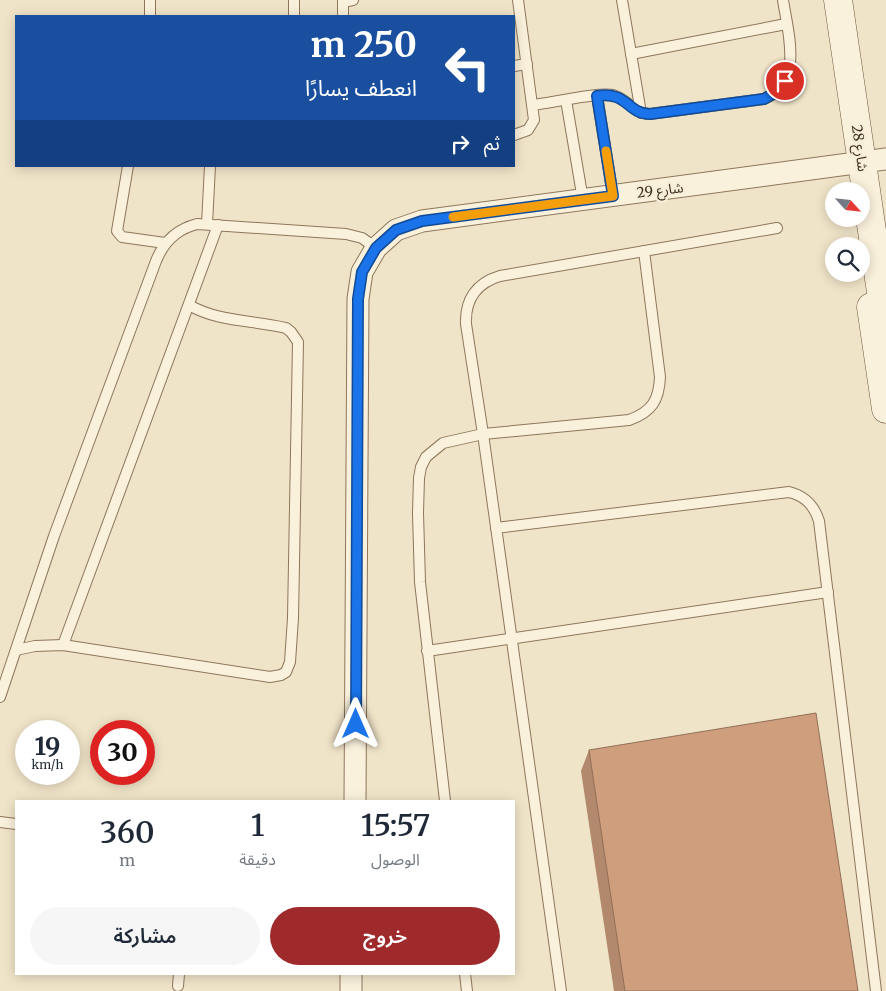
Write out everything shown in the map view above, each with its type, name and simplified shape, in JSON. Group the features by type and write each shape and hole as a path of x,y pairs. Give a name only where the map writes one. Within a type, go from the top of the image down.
{"street":[{"name":"شارع 28","path":"825,0 866,162 858,182"},
{"name":"شارع 28","path":"838,0 866,162 886,326"},
{"name":"شارع 29","path":"355,800 358,299 362,272 376,248 396,230 422,221 866,162"},
{"path":"859,228 886,408"},
{"path":"351,975 351,991"}],"lane":[{"path":"150,0 150,15"},
{"path":"294,0 294,15"},
{"path":"343,15 346,0"},
{"path":"515,135 523,133 532,125 534,120 518,0"},
{"path":"622,0 641,113"},
{"path":"533,106 605,94 620,97 641,113 650,114 764,99 771,96 781,87 789,71 790,51 783,0"},
{"path":"632,54 786,24"},
{"path":"515,66 527,64"},
{"path":"597,96 613,196"},
{"path":"566,100 582,200"},
{"path":"128,167 117,231 122,237 165,243"},
{"path":"206,224 210,167"},
{"path":"0,697 60,518 156,261 165,243 172,236 189,226 206,224 346,234 362,238 376,248"},
{"path":"63,645 218,225"},
{"path":"561,991 466,324 467,305 476,290 491,279 500,276 777,228"},
{"path":"445,800 422,616 418,548 419,478 421,467 426,457 443,443 483,434 630,420 650,409 656,400 660,388 660,377 644,251"},
{"path":"16,650 35,646 63,645 270,677 281,675 289,667 293,618 298,342 286,328 216,317 189,305"},
{"path":"496,528 789,492 806,499 817,513 876,991"},
{"path":"427,651 828,592"},
{"path":"0,822 15,824"},
{"path":"178,986 179,975"},
{"path":"465,975 467,991"}],"building":[{"path":"816,713 858,991 625,991 589,750"}],"slow traffic":[{"path":"453,217 613,196 606,151"}],"route":[{"path":"356,724 358,299 362,272 376,248 396,230 422,221 613,196 597,96 605,94 620,97 641,113 650,114 764,99 776,92 785,81"}]}
